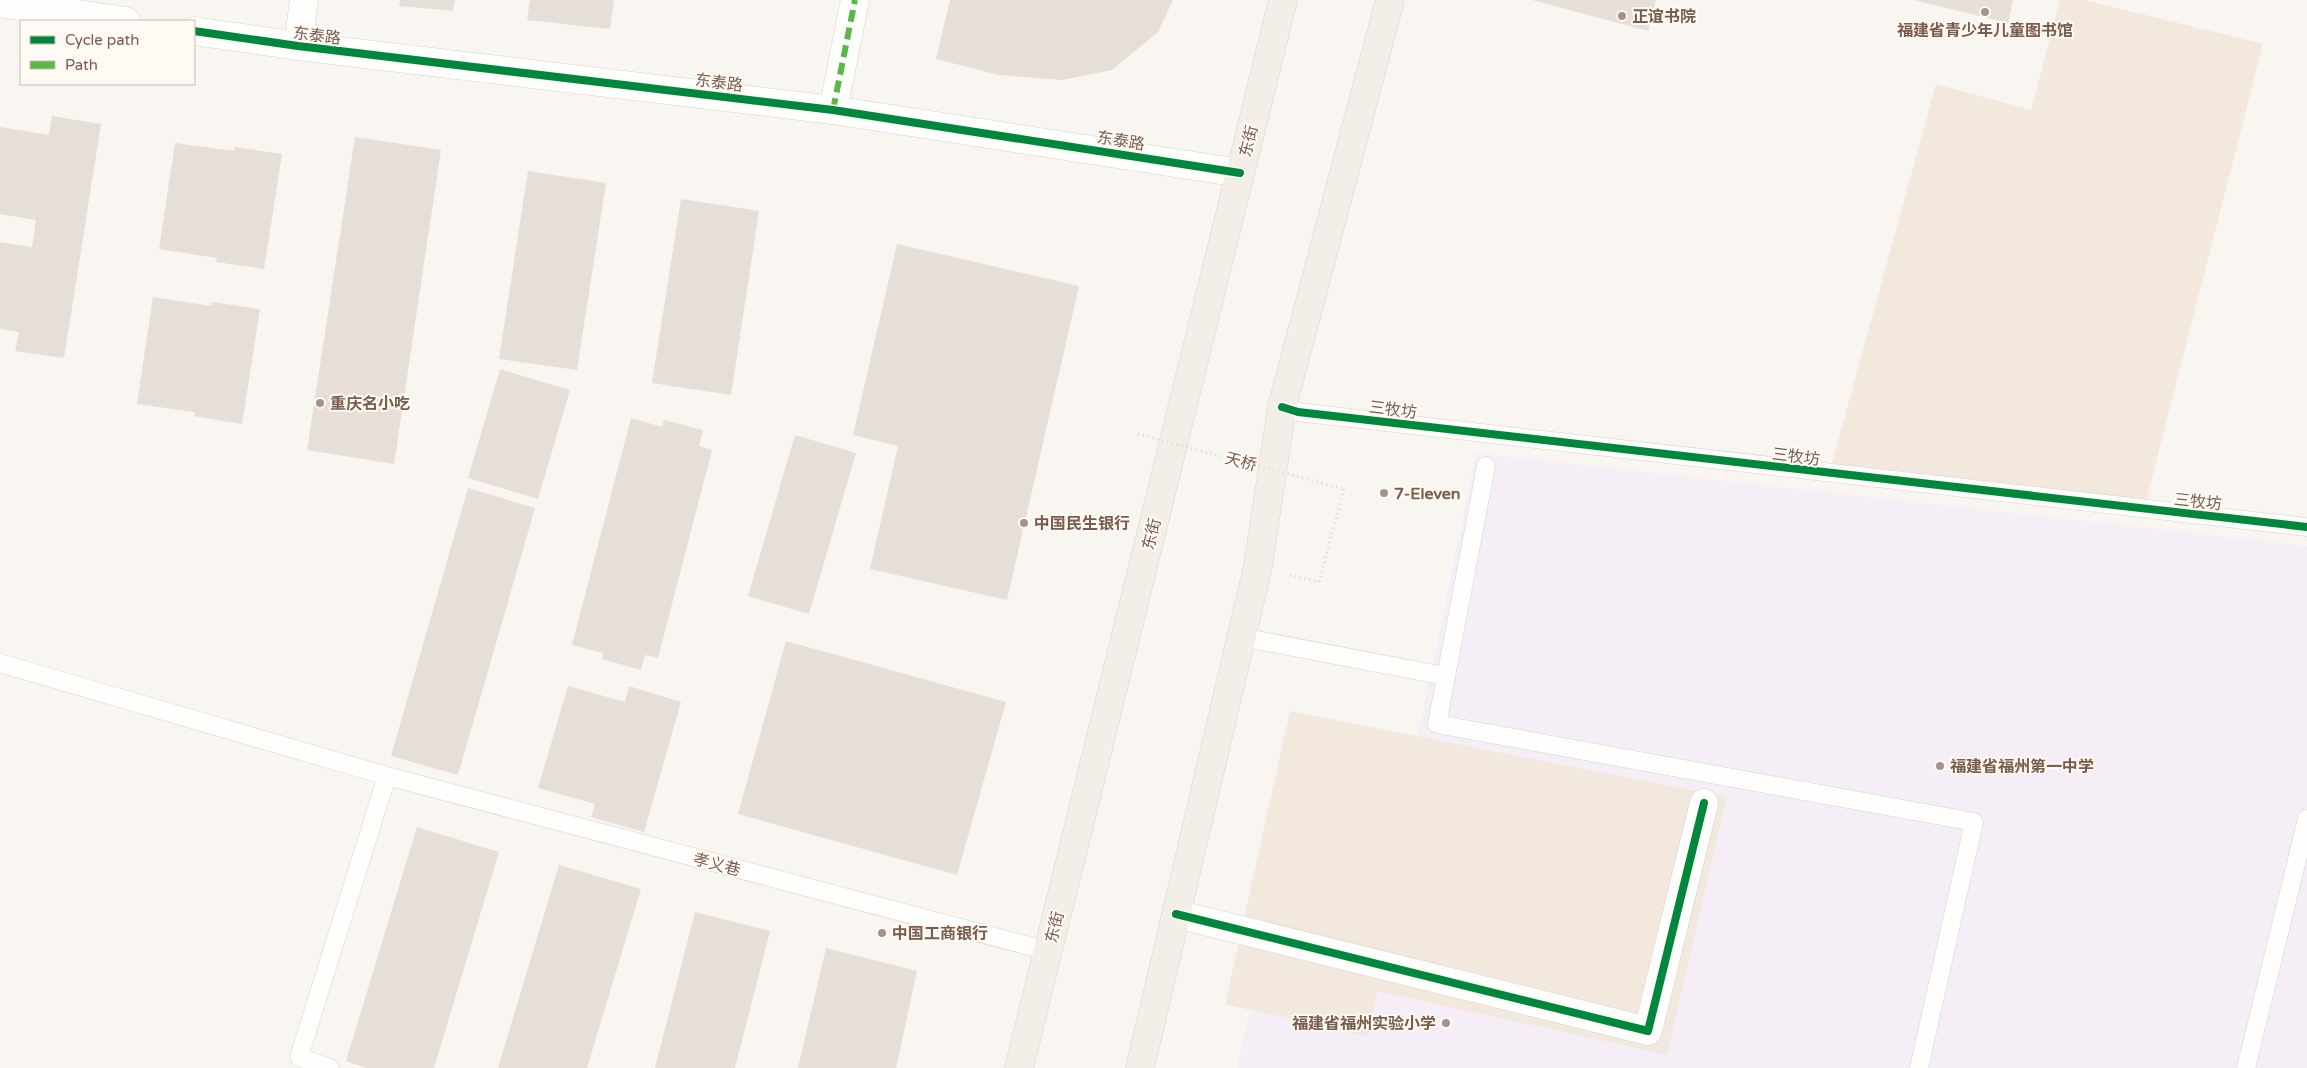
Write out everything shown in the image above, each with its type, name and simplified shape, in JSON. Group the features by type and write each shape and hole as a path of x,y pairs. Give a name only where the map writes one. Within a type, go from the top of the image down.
{"main road":[{"name":"东街","path":"1019,1068 1283,0"},
{"path":"1140,1068 1258,566 1282,407 1390,0"}],"street":[{"path":"298,46 304,0"},
{"path":"833,110 855,0"},
{"path":"0,3 119,20"},
{"name":"东泰路","path":"195,31 298,46 833,110 1240,172"},
{"path":"1176,914 1648,1031 1704,803"}],"lane":[{"name":"三牧坊","path":"1282,407 1298,412 2307,527"},
{"path":"1486,466 1436,724 1974,822 1919,1068"},
{"path":"1241,638 1445,676"},
{"name":"孝义巷","path":"0,663 387,776 1048,952"},
{"path":"330,1068 299,1057 387,776"},
{"path":"2246,1068 2307,819"}],"shaded area":[{"path":"2060,0 2085,0 2263,44 2144,509 1829,474 1936,84 2031,110"},
{"name":"福建省福州第一中学","path":"1476,453 2307,546 2307,1068 1237,1068 1250,1009 1367,1037 1378,991 1667,1055 1727,797 1418,736"},
{"path":"1290,711 1727,797 1667,1056 1379,992 1367,1037 1225,1004"}],"building":[{"path":"400,0 455,0 453,11 399,6"},
{"path":"530,0 614,0 610,29 527,20"},
{"path":"950,0 1173,0 1158,32 1112,70 1062,80 999,75 936,59"},
{"name":"正谊书院","path":"1532,0 1656,0 1648,31"},
{"name":"福建省青少年儿童图书馆","path":"1914,0 2013,0 2008,23"},
{"path":"52,116 101,124 64,358 15,351 19,332 0,329 0,242 32,247 36,220 0,214 0,127 49,135"},
{"path":"355,137 441,150 394,464 307,450"},
{"path":"175,143 234,151 234,147 282,154 264,269 216,262 217,258 159,249"},
{"path":"528,171 606,183 577,370 499,359"},
{"path":"681,199 759,211 731,395 652,383"},
{"path":"897,244 1079,286 1007,600 870,569 898,446 853,435"},
{"path":"153,297 211,306 212,302 260,309 242,424 194,416 195,412 137,404"},
{"path":"500,369 570,390 538,499 468,478"},
{"path":"631,418 662,427 664,420 703,430 699,446 712,450 658,658 645,655 641,670 602,659 603,653 572,645"},
{"path":"795,435 856,453 809,614 748,596"},
{"path":"468,488 535,508 458,775 391,756"},
{"path":"786,641 1006,702 957,875 738,814"},
{"path":"568,686 625,702 629,686 681,702 644,832 591,817 595,804 538,788"},
{"path":"417,827 499,852 434,1068 367,1068 346,1061"},
{"path":"559,865 641,889 587,1068 498,1068"},
{"path":"695,912 770,931 735,1068 655,1068"},
{"path":"826,948 917,971 896,1068 798,1068"}],"marked path":[{"path":"833,110 855,0"}],"cycle path":[{"path":"195,31 298,46 833,110 1240,173"},
{"path":"1282,407 1298,412 2307,527"},
{"path":"1176,914 1648,1031 1704,803"}],"place":[{"name":"福建省青少年儿童图书馆","path":"1985,12"},
{"name":"正谊书院","path":"1622,16"},
{"name":"重庆名小吃","path":"320,403"},
{"name":"7-Eleven","path":"1384,493"},
{"name":"中国民生银行","path":"1024,523"},
{"name":"福建省福州第一中学","path":"1940,766"},
{"name":"中国工商银行","path":"882,933"},
{"name":"福建省福州实验小学","path":"1446,1023"}]}
